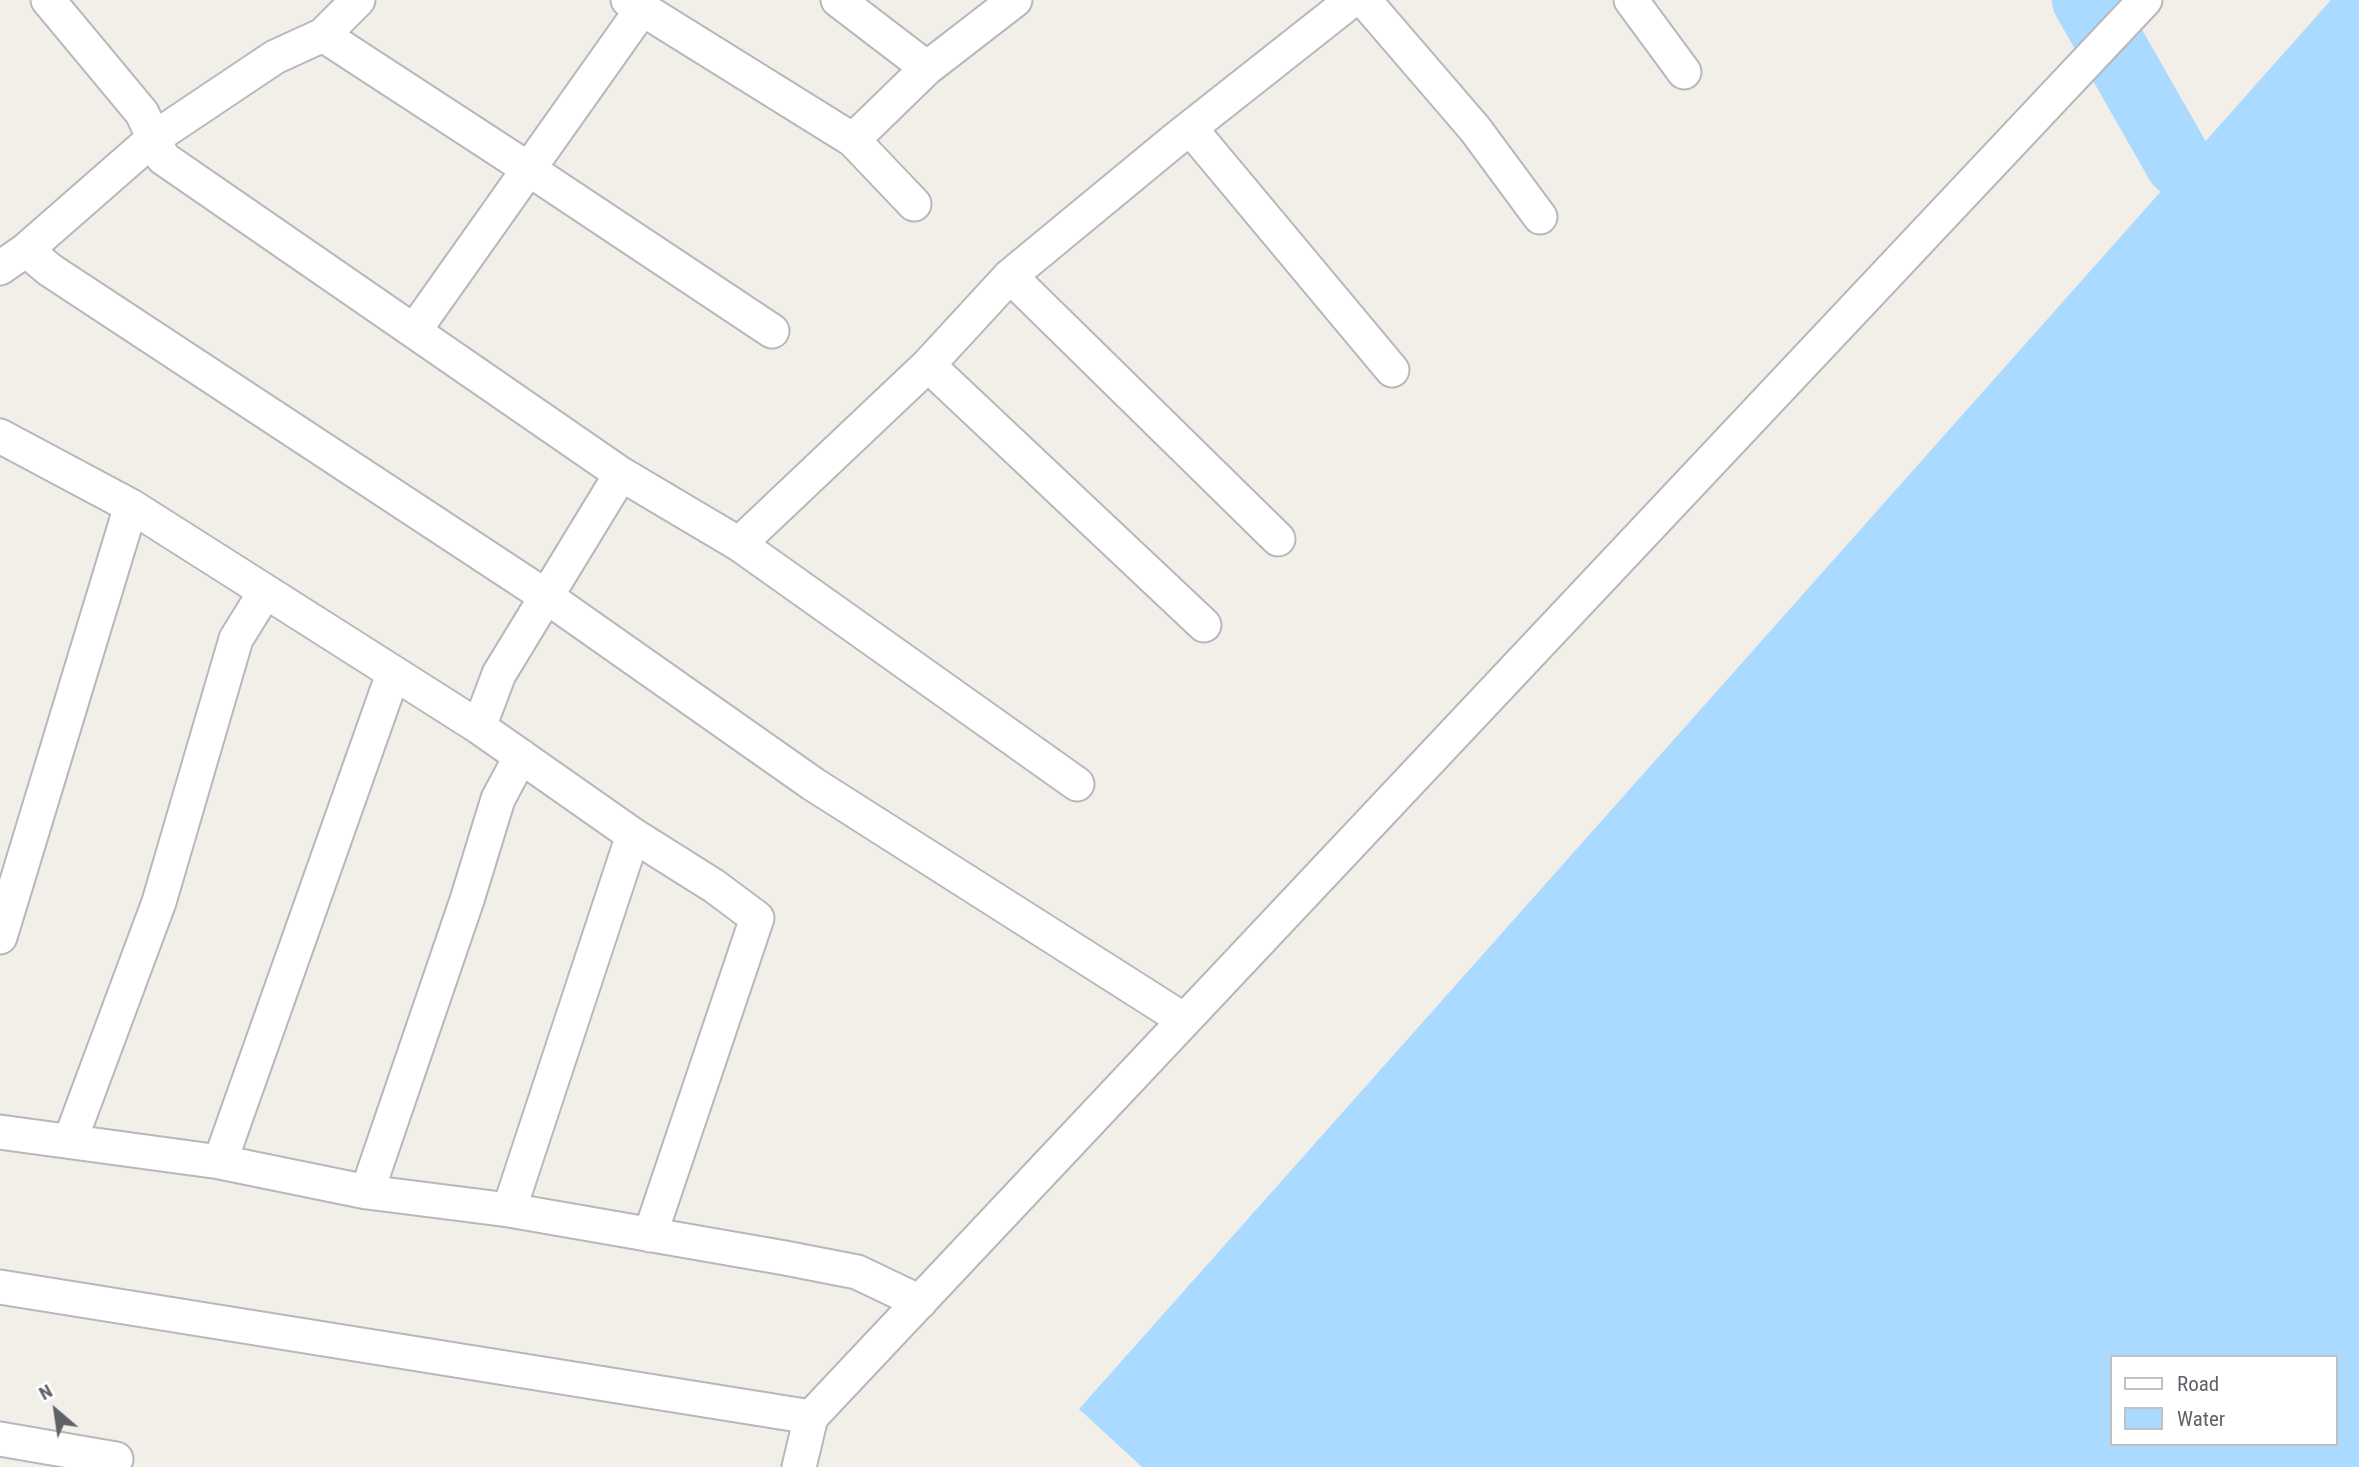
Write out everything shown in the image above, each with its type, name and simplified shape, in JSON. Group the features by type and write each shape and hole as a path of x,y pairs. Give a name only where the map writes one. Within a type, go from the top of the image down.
{"street":[{"path":"48,0 142,113 163,158 621,474 738,544 1077,784"},
{"path":"13,259 154,138 275,57 323,35 358,0"},
{"path":"838,0 927,68"},
{"path":"853,140 927,68 1015,0"},
{"path":"738,544 928,365 1010,276 1190,128 1352,0"},
{"path":"1364,0 1475,129 1540,218"},
{"path":"1631,0 1684,72"},
{"path":"799,1467 811,1417 2145,0"},
{"path":"414,331 530,170 635,4 853,140 914,204"},
{"path":"323,35 772,331"},
{"path":"1190,128 1392,370"},
{"path":"13,259 50,270 547,597 813,784 1184,1020"},
{"path":"1010,276 1278,538"},
{"path":"928,365 1204,625"},
{"path":"0,436 131,506 480,727 757,918 650,1235"},
{"path":"480,727 499,674 621,474"},
{"path":"0,937 131,506"},
{"path":"70,1141 159,902 236,639 265,593"},
{"path":"220,1162 393,674"},
{"path":"367,1192 467,900 498,799 521,756"},
{"path":"509,1210 633,835"},
{"path":"0,1132 220,1162 367,1192 509,1210 857,1272 920,1302"},
{"path":"0,1287 811,1417"},
{"path":"0,1439 116,1459"}],"water":[{"path":"2331,0 2359,0 2359,1467 1142,1467 1079,1409"}],"waterway":[{"path":"2086,0 2179,163"}]}
